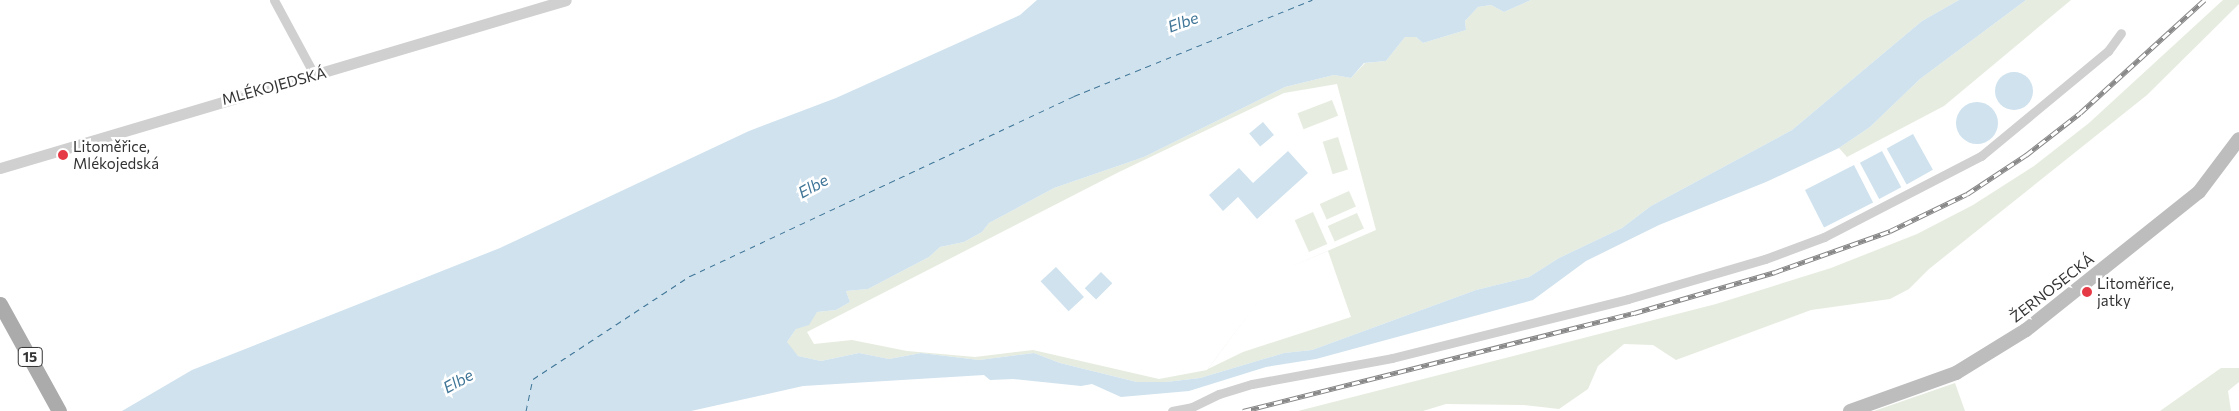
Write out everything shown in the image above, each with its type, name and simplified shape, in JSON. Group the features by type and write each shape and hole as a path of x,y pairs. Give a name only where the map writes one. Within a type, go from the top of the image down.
{"main road":[{"name":"ŽERNOSECKÁ","path":"1850,411 1956,373 2026,330 2199,192 2239,139"},
{"name":"15","path":"0,304 59,411"}],"street":[{"path":"274,0 315,76"},
{"name":"MLÉKOJEDSKÁ","path":"0,168 230,97 315,76 566,0"},
{"path":"1172,411 1208,401 1219,394 1252,384 1392,358 1628,299 1765,259 1824,237 1981,156 2108,51 2121,33"}],"shaded area":[{"path":"1531,0 1959,0 1922,21 1792,130 1651,206 1622,228 1559,258 1529,277 1476,290 1312,350 1284,353 1200,378 1166,382 1137,382 1060,363 1034,353 979,360 921,353 889,359 859,353 821,361 798,356 789,348 787,342 796,329 817,312 836,310 850,302 846,291 868,289 929,257 940,247 964,242 982,232 989,223 1054,188 1144,157 1285,87 1334,75 1351,78 1365,63 1386,61 1405,37 1416,37 1423,43 1466,30 1465,21 1478,7 1491,5 1504,12","holes":["1337,84 1376,230 1281,271 1207,370 1159,379 1033,350 975,357 907,351 852,340 814,344 807,332 1117,173 1284,93","1328,251 1351,317 1243,352 1208,369 1281,271"]},
{"path":"2026,0 2071,0 1944,106 1847,157 1839,148 1870,127 1920,79"},
{"path":"2223,0 2239,0 2239,4 2147,95 1929,269 1909,289 1890,299 1811,310 1676,360 1653,345 1624,344 1598,366 1588,389 1559,409 1523,405 1446,404 1423,411 1298,411 1716,304 1831,268 1917,234 1973,205 2034,166 2089,123"},
{"path":"1332,100 1338,116 1304,129 1297,113"},
{"path":"1338,137 1348,170 1333,174 1323,142"},
{"path":"1349,191 1356,207 1327,220 1320,204"},
{"path":"1313,212 1327,244 1309,252 1295,220"},
{"path":"1357,213 1364,229 1335,242 1328,226"},
{"path":"2221,368 2239,368 2239,382 2228,391 2231,411 2160,411"},
{"path":"1955,383 1965,411 1874,411"}],"water":[{"name":"Elbe","path":"1037,0 1531,0 1504,12 1491,5 1478,7 1465,21 1466,30 1423,43 1416,37 1405,37 1386,61 1364,63 1351,78 1334,75 1285,87 1144,157 1054,188 989,223 982,232 964,242 940,247 929,257 868,289 846,291 850,302 836,310 817,312 809,325 796,329 787,342 798,356 821,361 859,353 889,359 921,353 979,360 1034,353 1060,363 1137,382 1166,382 1200,378 1284,353 1312,350 1476,290 1529,277 1559,258 1622,228 1651,206 1792,130 1922,21 1959,0 2026,0 1920,79 1870,127 1839,148 1766,182 1659,225 1586,261 1533,300 1316,359 1266,367 1189,391 1121,397 1092,384 1081,386 1013,379 990,380 984,375 803,386 691,411 122,411 192,370 500,248 749,131 836,98 1020,15"},
{"path":"2014,72 2021,73 2027,78 2032,84 2032,98 2027,104 2021,109 2014,110 2007,109 2001,104 1996,98 1995,91 1996,84 2001,78 2007,73"},
{"path":"1981,102 1989,105 1995,111 1998,123 1995,135 1989,141 1973,144 1965,141 1959,135 1956,119 1959,111 1965,105"},
{"path":"1263,122 1274,135 1260,147 1249,134"},
{"path":"1913,134 1933,170 1907,184 1887,149"},
{"path":"1288,151 1308,173 1257,219 1238,197 1223,211 1209,195 1239,168 1253,183"},
{"path":"1882,151 1901,187 1879,199 1860,163"},
{"path":"1854,165 1873,202 1824,227 1805,190"},
{"path":"1056,267 1084,297 1069,311 1041,281"},
{"path":"1101,272 1112,283 1096,300 1085,288"}],"ferry route":[{"path":"526,411 533,379 690,276 1074,96 1312,0"}],"railway":[{"path":"1243,411 1634,313 1775,272 1890,231 1967,194 2026,155 2080,113 2204,0"}],"place":[{"name":"Litoměřice, Mlékojedská","path":"63,155"},
{"name":"Litoměřice, jatky","path":"2087,292"}]}
